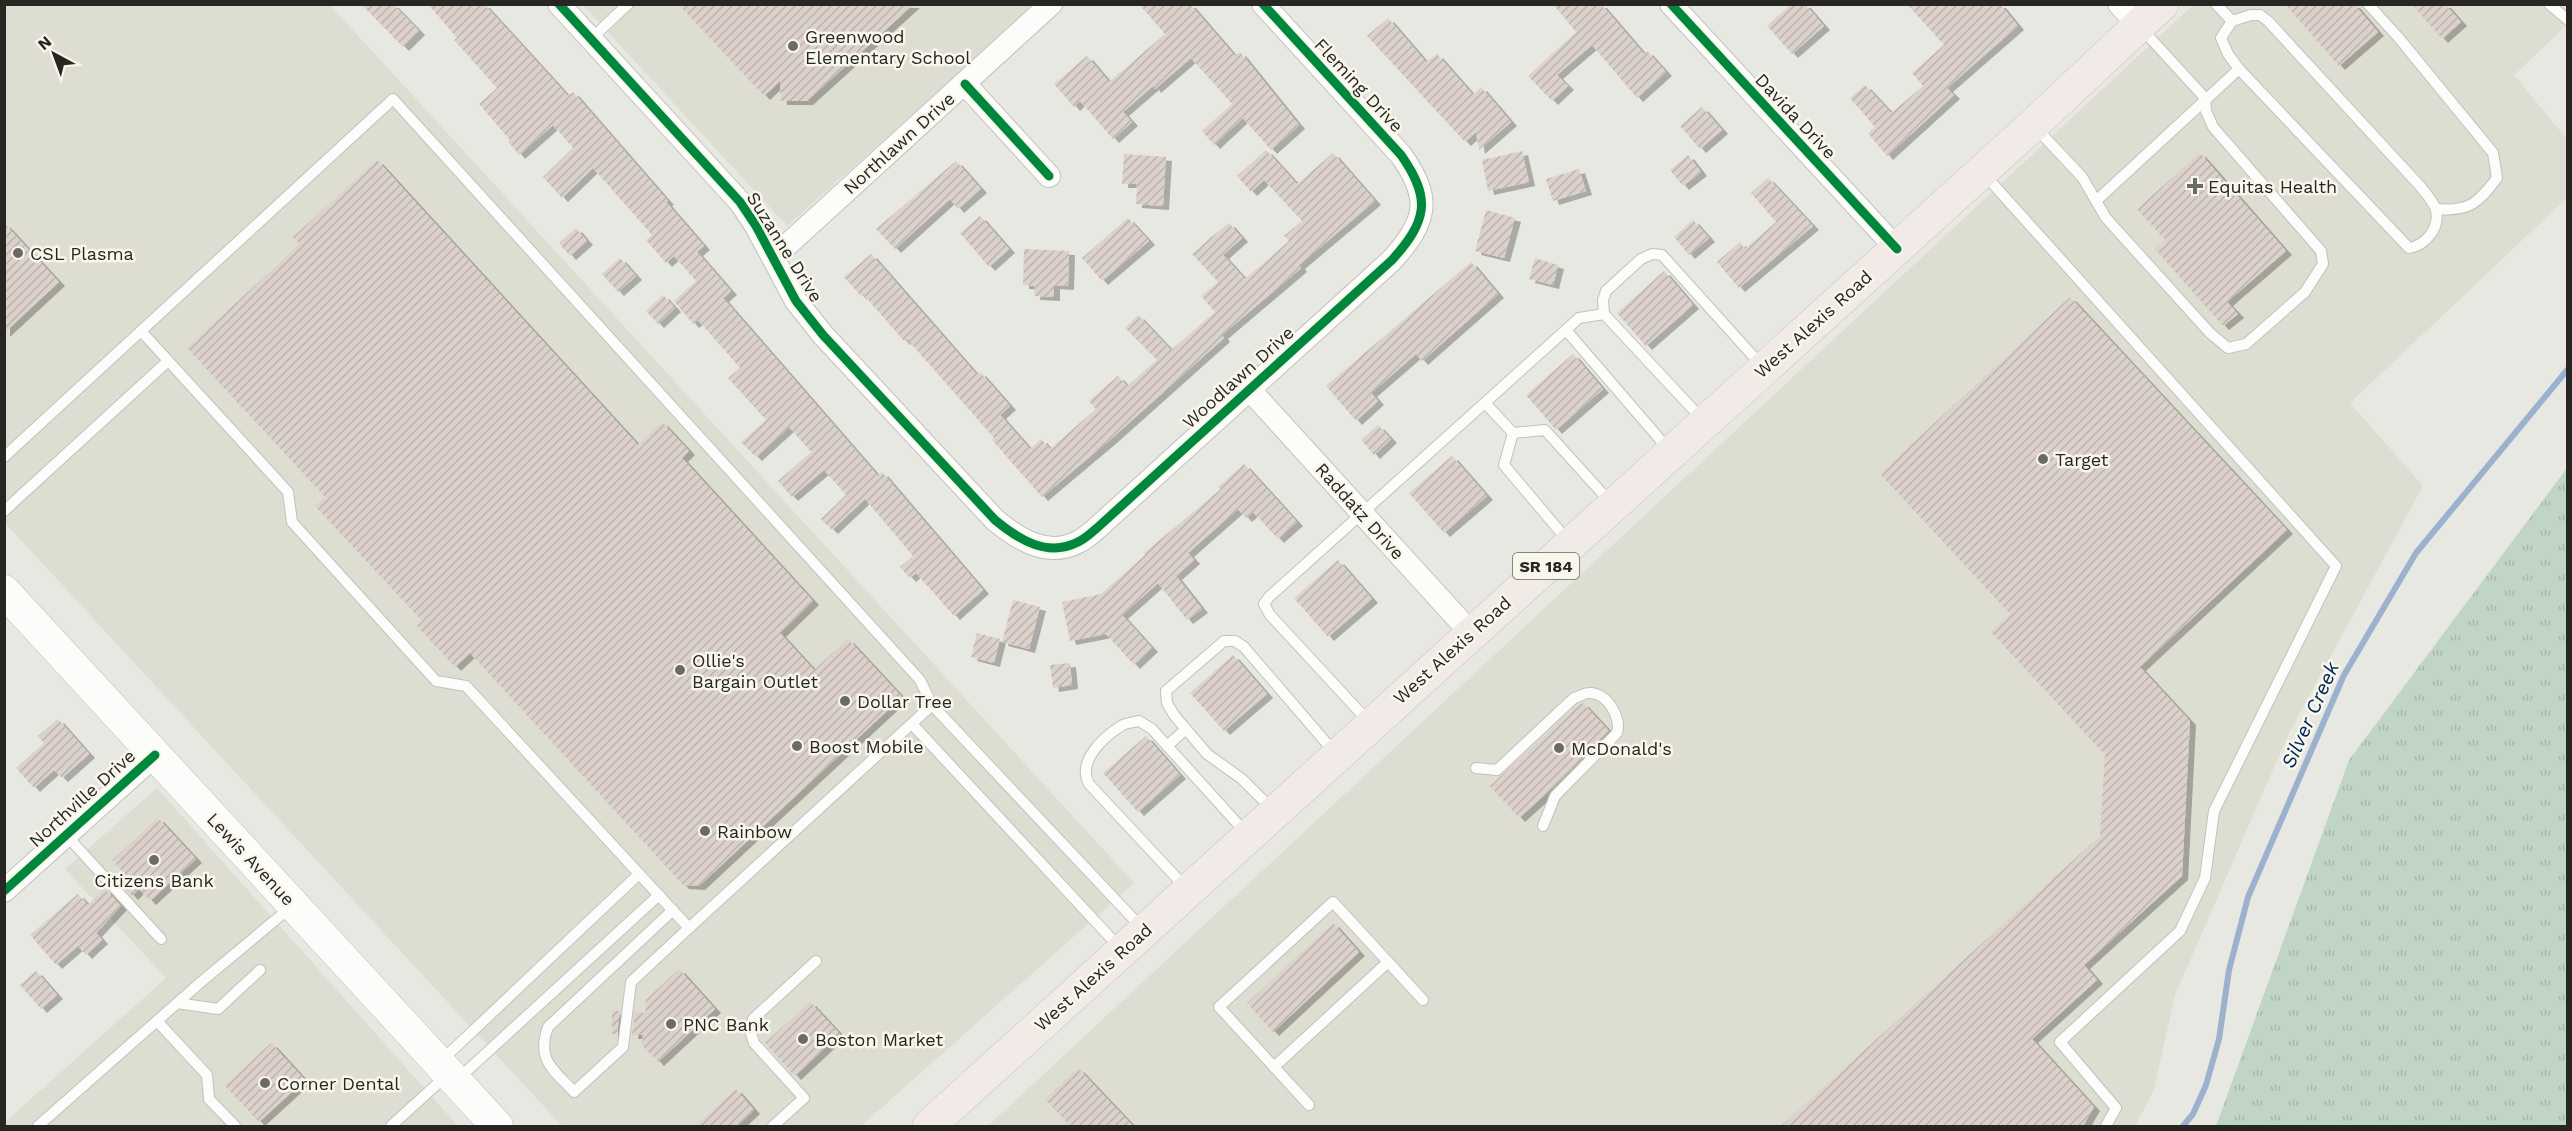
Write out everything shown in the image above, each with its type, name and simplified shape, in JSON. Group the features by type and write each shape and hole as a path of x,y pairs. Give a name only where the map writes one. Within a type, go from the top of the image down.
{"main road":[{"name":"West Alexis Road","path":"929,1126 2033,125 2140,12"},
{"name":"Lewis Avenue","path":"4,591 498,1126"}],"street":[{"name":"Suzanne Drive","path":"560,4 740,202 774,257 796,301 823,335 995,520 1020,540 1041,547"},
{"name":"Northlawn Drive","path":"774,257 1051,4"},
{"name":"Fleming Drive","path":"1263,4 1401,155 1415,175 1422,195"},
{"name":"Davida Drive","path":"1671,4 1897,249"},
{"path":"964,84 1049,176"},
{"name":"Woodlawn Drive","path":"1041,547 1059,547 1077,543 1097,528 1392,260 1413,237 1420,217 1422,195"},
{"name":"Raddatz Drive","path":"1249,389 1471,633"},
{"name":"Northville Drive","path":"4,891 155,755"}],"lane":[{"path":"591,39 628,4"},
{"path":"2216,4 2232,21"},
{"path":"2368,4 2493,153 2497,178 2482,198 2456,211 2436,209"},
{"path":"2551,5 2568,20"},
{"path":"2033,125 2082,177 2106,218 2211,333 2228,348 2246,344 2305,291 2323,264 2321,251 2213,127 2206,111 2205,98 2140,12"},
{"path":"2251,15 2260,15 2268,21 2420,186 2436,209 2436,226 2428,238 2418,246 2409,248 2239,69 2228,54 2221,38 2232,21 2251,15"},
{"path":"2097,200 2239,69"},
{"path":"4,457 393,99 921,680 932,705 1133,941"},
{"path":"1982,171 2336,566 2214,811 2205,878 2180,931 2060,1042 2116,1108 2106,1126"},
{"path":"1705,422 1604,314 1603,300 1606,291 1641,259 1652,254 1662,255 1764,368"},
{"path":"1371,724 1270,615 1264,604 1269,597 1579,318 1604,314"},
{"path":"1566,330 1671,453"},
{"path":"141,331 288,492 292,522 436,681 466,686 689,928"},
{"path":"4,511 168,361"},
{"path":"1485,403 1513,434"},
{"path":"1513,434 1545,430 1613,505"},
{"path":"1513,434 1504,465 1570,544"},
{"path":"1275,812 1242,779 1207,754 1167,703 1166,691 1224,641 1235,641 1244,647 1337,755"},
{"path":"1476,768 1497,770 1574,698 1588,693 1599,695 1616,715 1620,724 1617,733 1555,796 1543,826"},
{"path":"673,910 548,1027 542,1043 544,1059 574,1092 623,1047 631,982 932,705"},
{"path":"1189,890 1085,777 1085,764 1122,725 1139,721 1152,729 1248,836"},
{"path":"912,724 1133,941"},
{"path":"1167,746 1186,729"},
{"path":"66,836 161,939"},
{"path":"391,1126 448,1072 639,874"},
{"path":"448,1072 659,895"},
{"path":"1309,1105 1219,1006 1333,902 1423,1000"},
{"path":"38,1126 177,1003 293,905"},
{"path":"772,1126 804,1098 754,1042 750,1030 753,1019 816,961"},
{"path":"1274,1067 1388,962"},
{"path":"177,1003 218,1009 260,970"},
{"path":"157,1021 207,1075 209,1099 235,1126"}],"shaded area":[{"path":"5,5 330,5 1134,883 861,1126 562,1126 5,523"},
{"path":"583,5 1035,5 787,226"},
{"path":"2193,5 2567,5 2567,25 2514,75 2567,139 2567,198 2350,403 2423,486 2289,733 2175,995 2154,1090 2135,1126 988,1126"},
{"path":"157,788 458,1126 5,1126 4,1123 166,978 65,869"}],"green space":[{"path":"2567,468 2567,1126 2216,1126 2349,760"}],"building":[{"path":"361,4 393,4 419,31 403,47"},
{"path":"428,4 484,4 568,96 573,92 704,246 697,252 731,291 723,298 878,476 882,472 983,590 954,616 916,573 910,578 900,567 913,556 865,499 832,530 821,519 846,495 824,470 792,497 778,481 811,452 789,427 756,457 741,442 766,420 728,378 740,368 698,320 693,324 674,301 696,281 674,256 666,263 646,240 652,235 593,168 562,198 543,177 573,148 553,125 519,155 508,141 510,140 479,104 497,88 454,40 457,38"},
{"name":"Greenwood Elementary School","path":"678,4 914,4 807,101 781,101 780,81 764,96"},
{"path":"1139,4 1190,4 1235,56 1240,52 1299,125 1271,150 1243,118 1214,145 1202,131 1232,104 1191,58 1155,89 1153,86 1123,112 1132,122 1113,139 1080,101 1074,107 1054,84 1087,56 1109,82 1165,34"},
{"path":"1553,4 1601,4 1644,54 1647,51 1666,72 1637,98 1592,45 1557,75 1568,86 1552,101 1528,76 1576,32"},
{"path":"1791,4 1805,4 1824,26 1792,54 1767,26"},
{"path":"1907,4 2000,4 2018,26 1947,88 1954,95 1887,156 1868,133 1875,127 1850,98 1865,85 1891,113 1923,86 1912,73 1944,45"},
{"path":"2285,4 2354,4 2378,32 2339,66"},
{"path":"2412,4 2445,4 2461,22 2442,39"},
{"path":"1388,18 1426,62 1437,54 1473,95 1481,87 1511,122 1479,150 1476,132 1465,142 1367,36"},
{"path":"1702,107 1722,130 1700,149 1680,126"},
{"path":"1266,150 1297,184 1333,153 1375,201 1299,265 1301,268 1222,335 1224,338 1042,497 992,440 994,438 907,339 904,341 863,294 861,296 844,277 871,254 977,375 980,372 1010,406 1000,415 1030,449 1041,439 1050,449 1096,409 1089,401 1118,376 1127,386 1157,360 1125,328 1138,315 1171,350 1215,312 1201,296 1218,282 1192,254 1209,239 1229,223 1242,238 1223,255 1245,279 1289,241 1284,236 1302,221 1264,180 1251,192 1237,176"},
{"path":"1522,151 1529,182 1488,191 1482,160"},
{"path":"2200,153 2286,251 2227,302 2238,314 2223,326 2155,249 2165,240 2137,209"},
{"path":"1124,154 1166,157 1163,206 1136,204 1137,184 1122,184"},
{"path":"1688,155 1701,172 1683,186 1670,170"},
{"path":"377,160 638,445 662,422 689,451 682,458 813,601 780,633 814,670 848,639 902,697 699,886 683,885 470,653 455,667 417,626 422,621 315,506 325,497 187,348 300,244 293,237"},
{"path":"956,161 981,189 958,209 950,199 895,249 876,229"},
{"path":"1579,169 1586,191 1553,201 1546,179"},
{"path":"1768,178 1813,226 1739,288 1717,262 1740,242 1745,249 1776,222 1751,193"},
{"path":"1486,210 1515,218 1504,258 1475,251"},
{"path":"980,216 1009,249 989,267 960,233"},
{"path":"1128,218 1149,241 1102,281 1082,258"},
{"path":"1693,220 1709,238 1689,255 1674,237"},
{"name":"CSL Plasma","path":"4,223 59,282 4,333"},
{"path":"576,228 587,241 570,256 559,243"},
{"path":"1024,249 1069,251 1068,286 1054,285 1054,297 1034,296 1035,286 1023,285"},
{"path":"620,258 636,276 618,292 602,274"},
{"path":"1535,258 1558,265 1553,285 1529,279"},
{"path":"1471,262 1498,294 1422,361 1416,354 1371,393 1378,401 1356,421 1326,386"},
{"path":"1664,271 1693,305 1646,346 1617,313"},
{"path":"663,295 675,308 658,324 646,311"},
{"path":"2070,297 2287,530 2140,667 2190,721 2182,876 2084,965 2097,980 2032,1039 2094,1107 2083,1126 1781,1126 2100,836 2105,755 1991,632 2010,614 1880,474"},
{"path":"1573,354 1603,389 1556,430 1526,395"},
{"path":"1378,425 1391,439 1374,455 1361,440"},
{"path":"1452,456 1487,496 1444,533 1409,493"},
{"path":"1244,464 1297,522 1278,539 1253,512 1246,518 1238,509 1188,553 1194,560 1176,576 1202,609 1187,620 1158,583 1122,615 1152,648 1134,665 1106,634 1070,641 1062,602 1101,594 1145,555 1144,553 1221,489 1218,487"},
{"path":"1338,560 1372,599 1328,637 1294,598"},
{"path":"1013,600 1040,607 1029,649 1002,642"},
{"path":"977,633 1000,639 994,663 971,657"},
{"path":"1233,655 1267,694 1224,731 1190,693"},
{"path":"1070,663 1072,685 1053,688 1050,665"},
{"name":"McDonald's","path":"1583,703 1609,731 1559,782 1519,818 1490,786 1578,705"},
{"path":"58,719 89,754 62,778 54,770 34,788 16,768 44,743 38,736"},
{"path":"1146,736 1180,775 1138,812 1103,773"},
{"name":"Citizens Bank","path":"158,818 196,859 150,901 139,889 132,896 116,878 123,872 112,860"},
{"path":"105,889 121,906 96,933 102,940 86,955 78,946 56,965 30,935 78,894 88,905"},
{"path":"1333,923 1359,952 1273,1032 1247,1003"},
{"name":"PNC Bank","path":"679,969 715,1009 658,1062 642,1045 643,1035 632,1035 635,1012 645,1013 646,1000"},
{"path":"36,971 57,995 41,1009 20,985"},
{"name":"Boston Market","path":"810,1002 840,1034 795,1076 765,1043"},
{"path":"612,1011 620,1011 617,1034 612,1034"},
{"name":"Corner Dental","path":"271,1043 305,1080 259,1122 225,1086"},
{"path":"1078,1068 1133,1126 1070,1126 1045,1099"},
{"path":"736,1089 754,1110 737,1126 695,1126"}],"waterway":[{"name":"Silver Creek","path":"2183,1126 2193,1114 2206,1085 2219,1039 2229,970 2248,897 2344,675 2416,553 2568,369"}],"cycle path":[{"path":"559,4 740,202 756,226 796,301 823,335 995,520 1023,540 1055,548 1086,538 1392,260 1413,233 1418,221 1421,209 1418,184 1401,155 1263,4"},
{"path":"1671,4 1897,249"},
{"path":"965,84 1049,176"},
{"path":"4,891 155,755"}],"place":[{"name":"Greenwood Elementary School","path":"793,46"},
{"name":"Equitas Health","path":"2195,186"},
{"name":"CSL Plasma","path":"18,253"},
{"name":"Target","path":"2043,459"},
{"name":"Ollie's Bargain Outlet","path":"680,670"},
{"name":"Dollar Tree","path":"845,701"},
{"name":"Boost Mobile","path":"797,746"},
{"name":"McDonald's","path":"1559,748"},
{"name":"Rainbow","path":"705,831"},
{"name":"Citizens Bank","path":"154,860"},
{"name":"PNC Bank","path":"671,1024"},
{"name":"Boston Market","path":"803,1039"},
{"name":"Corner Dental","path":"265,1083"}]}
